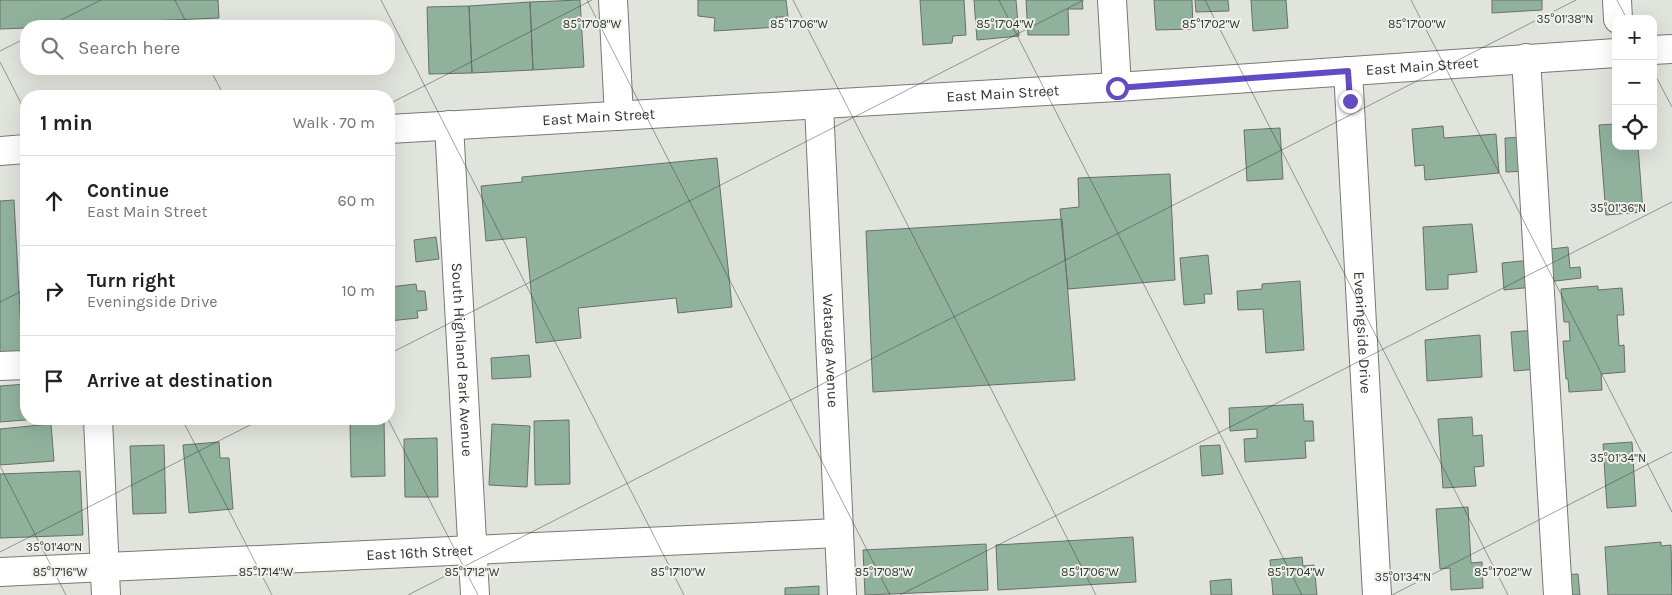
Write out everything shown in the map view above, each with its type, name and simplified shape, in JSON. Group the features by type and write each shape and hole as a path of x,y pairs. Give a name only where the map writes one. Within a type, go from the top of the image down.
{"street":[{"path":"613,0 619,116"},
{"path":"1112,0 1117,88"},
{"path":"1617,0 1618,15"},
{"path":"1657,50 1672,49"},
{"name":"East Main Street","path":"395,129 1117,88 1612,53"},
{"path":"1526,58 1558,595"},
{"name":"Eveningside Drive","path":"1348,71 1377,595"},
{"name":"Watauga Avenue","path":"819,106 842,595"},
{"name":"South Highland Park Avenue","path":"450,125 475,595"},
{"path":"0,151 20,149"},
{"path":"0,366 20,365"},
{"path":"98,425 106,595"},
{"name":"East 16th Street","path":"0,572 838,533"}],"building":[{"path":"0,0 218,0 219,18 171,20 20,20 20,28 0,29"},
{"path":"580,0 584,67 533,70 530,2"},
{"path":"698,0 786,0 788,17 776,17 778,27 714,31 715,18 698,16"},
{"path":"920,0 964,0 966,35 953,36 952,43 923,45"},
{"path":"974,0 1016,0 1019,36 977,40"},
{"path":"1026,0 1082,0 1083,9 1068,9 1069,35 1028,35"},
{"path":"1154,0 1192,0 1193,29 1156,30"},
{"path":"1195,0 1228,0 1229,11 1196,12"},
{"path":"1251,0 1286,0 1288,28 1253,31"},
{"path":"1492,0 1542,0 1542,10 1492,13"},
{"path":"530,2 533,70 472,73 469,6"},
{"path":"469,6 472,73 429,74 427,7"},
{"path":"1612,124 1612,150 1638,150 1643,212 1606,215 1599,125"},
{"path":"1443,126 1444,138 1496,134 1499,173 1425,180 1424,165 1415,166 1412,129"},
{"path":"1280,128 1283,179 1247,181 1244,130"},
{"path":"1528,137 1529,171 1506,172 1505,138"},
{"path":"717,158 732,307 678,313 676,298 578,308 581,338 536,343 526,237 486,241 481,186 522,182 522,177"},
{"path":"1170,174 1175,280 1068,289 1060,209 1079,207 1078,178"},
{"path":"14,200 20,311 20,353 0,354 0,201"},
{"path":"1062,219 1075,380 873,392 866,231"},
{"path":"1472,224 1477,272 1448,275 1448,289 1426,290 1423,227"},
{"path":"436,237 439,259 416,262 414,240"},
{"path":"1568,247 1570,268 1580,267 1581,278 1547,282 1543,250"},
{"path":"1208,255 1212,294 1204,294 1205,303 1184,305 1180,258"},
{"path":"1531,260 1533,287 1504,290 1502,263"},
{"path":"1300,281 1304,350 1266,353 1263,309 1238,310 1237,291 1262,289 1262,284"},
{"path":"416,284 417,291 425,291 427,310 417,311 418,318 395,320 395,286"},
{"path":"1598,286 1598,290 1622,288 1624,315 1617,315 1619,346 1624,345 1625,372 1601,374 1602,390 1569,392 1563,341 1570,341 1569,322 1564,322 1561,289"},
{"path":"1536,330 1538,369 1514,371 1511,332"},
{"path":"1480,335 1482,377 1427,381 1425,340"},
{"path":"529,355 531,377 492,379 491,358"},
{"path":"20,384 20,420 0,422 0,386"},
{"path":"1303,404 1304,421 1313,421 1314,441 1305,441 1306,458 1245,462 1244,439 1257,438 1257,429 1230,431 1229,408"},
{"path":"1472,417 1473,436 1482,435 1484,466 1474,467 1476,486 1443,488 1438,419"},
{"path":"569,420 570,484 535,485 534,421"},
{"path":"492,424 530,426 527,487 489,485"},
{"path":"51,425 54,461 0,465 0,429"},
{"path":"350,425 384,425 385,476 351,477"},
{"path":"437,438 438,497 405,497 404,439"},
{"path":"219,442 220,458 229,458 233,509 189,513 183,445"},
{"path":"1632,442 1636,506 1607,508 1603,444"},
{"path":"164,445 166,513 133,514 130,446"},
{"path":"1220,445 1223,474 1202,476 1200,446"},
{"path":"80,471 83,535 0,538 0,474"},
{"path":"1468,507 1471,563 1482,562 1483,588 1451,590 1450,568 1440,569 1436,509"},
{"path":"1133,537 1136,582 998,590 996,545"},
{"path":"1661,542 1661,546 1671,545 1672,595 1608,595 1605,547"},
{"path":"986,544 988,590 865,595 863,550"},
{"path":"1302,557 1303,566 1314,565 1317,595 1273,595 1270,560"},
{"path":"1578,574 1580,595 1562,595 1561,575"},
{"path":"1231,579 1232,595 1211,595 1210,581"},
{"path":"819,586 819,595 785,595 785,588"}],"route":[{"path":"1117,88 1348,71 1350,101"}]}
